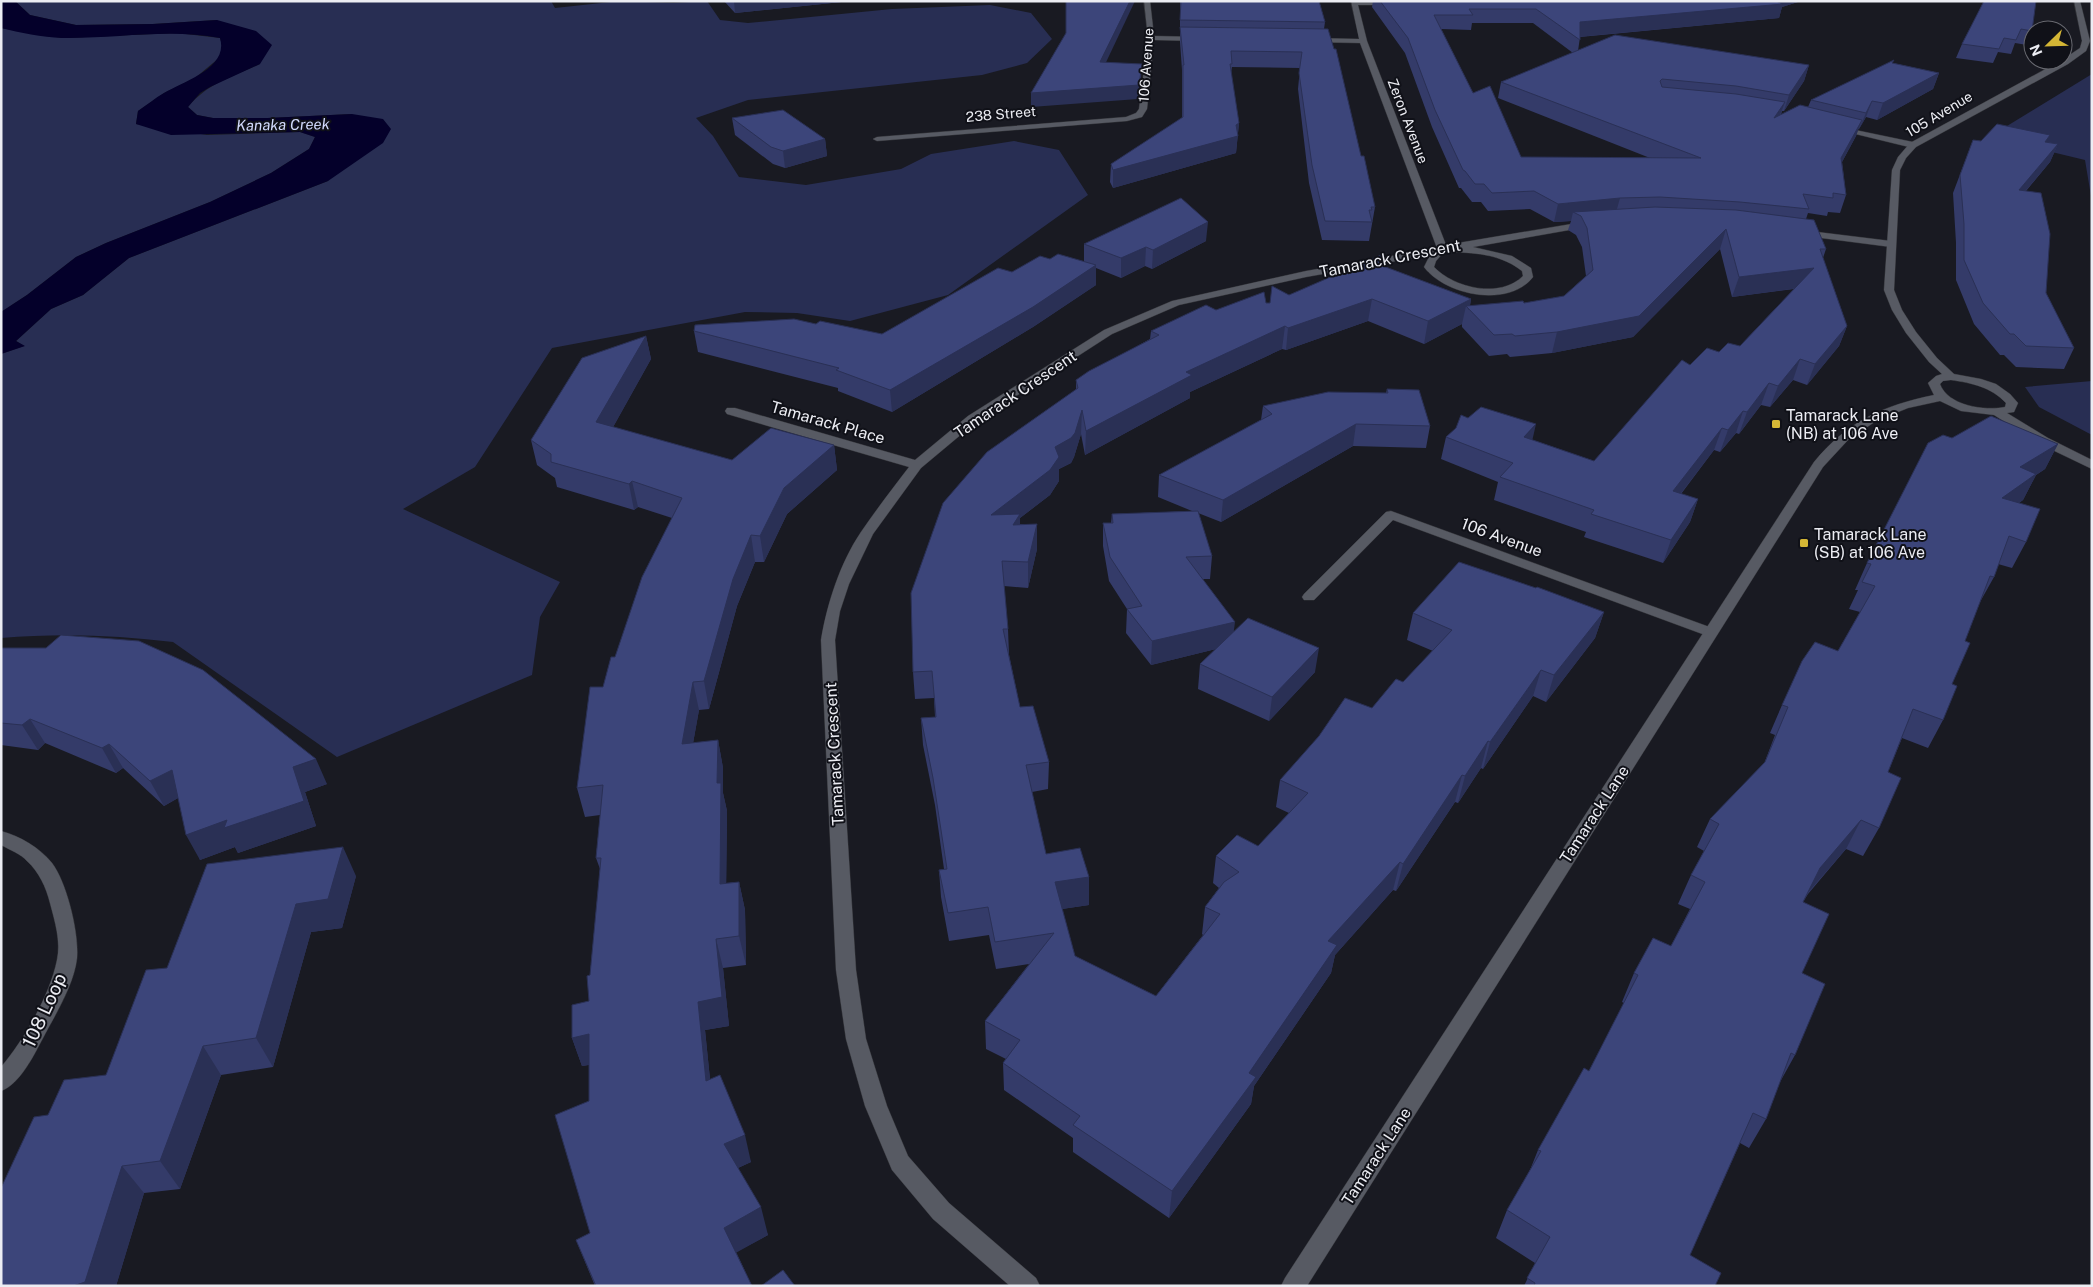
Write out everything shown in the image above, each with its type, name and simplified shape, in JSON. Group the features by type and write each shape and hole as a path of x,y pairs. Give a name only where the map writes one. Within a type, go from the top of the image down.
{"street":[{"name":"106 Avenue","path":"1127,119 1139,115 1143,110 1151,38 1147,1"},
{"name":"105 Avenue","path":"1951,377 1917,341 1896,310 1889,284 1896,170 1902,157 1913,145 2065,62 2084,49 2086,41 2077,1"},
{"path":"1354,2 1405,2"},
{"name":"Zeron Avenue","path":"1354,2 1363,41 1442,248"},
{"path":"1151,38 1209,39"},
{"path":"1305,40 1363,41"},
{"name":"238 Street","path":"878,139 1127,119"},
{"path":"1832,126 1913,145"},
{"name":"Tamarack Crescent","path":"1028,1286 941,1211 900,1163 876,1106 856,1039 849,989 828,640 833,611 842,584 866,534 917,465 972,419 1108,332 1176,303 1306,274 1442,248 1577,224 1595,223"},
{"path":"1786,231 1891,244"},
{"path":"1442,248 1478,250 1509,257 1527,270 1528,277 1525,283 1502,290 1486,291 1454,285 1441,280 1428,267 1431,260 1442,248"},
{"path":"1951,377 1970,379 1997,389 2012,404 2010,409 1997,412 1979,411 1941,398 1934,388 1934,383 1940,378 1951,377"},
{"name":"Tamarack Lane","path":"1293,1286 1818,465 1834,444 1861,425 1892,408 1941,398"},
{"name":"Tamarack Place","path":"731,411 917,465"},
{"path":"1997,412 2044,441 2092,465"},
{"name":"106 Avenue","path":"1309,597 1390,515 1710,632"},
{"name":"108 Loop","path":"1,837 32,854 46,869 58,898 66,930 67,959 55,996 22,1057 1,1082"}],"shaded area":[{"path":"15,1 551,1 555,8 620,1 673,3 707,1 720,20 748,23 892,9 990,5 1031,13 1052,39 1027,63 982,75 748,100 696,118 713,136 739,177 806,185 901,169 931,154 1014,141 1059,150 1088,195 948,295 850,321 797,313 745,312 552,348 475,467 403,509 560,582 540,617 532,675 337,757 173,642 87,636 1,638 1,354 24,346 16,341 51,309 83,295 129,258 328,181 352,114 268,118 213,118 197,115 188,107 204,92 221,81 260,64 217,20 153,24 76,25 30,15"},
{"path":"1,28 62,38 177,33 220,38 223,48 219,58 195,78 164,93 138,111 136,124 207,135 300,132 315,137 309,149 271,173 210,202 106,243 76,257 27,295 1,312"},
{"path":"2092,74 2092,202 2085,160 1989,137"},
{"path":"2092,381 2092,435 2039,407 2025,387"}],"water":[{"name":"Kanaka Creek","path":"1,1 15,1 30,15 76,25 153,24 217,20 256,31 272,45 260,64 200,93 188,107 197,115 213,118 268,118 352,114 383,119 391,129 383,143 328,181 129,258 83,295 51,309 16,341 25,346 1,354 1,312 27,295 76,257 106,243 210,202 271,173 309,149 315,137 300,132 171,135 136,124 138,111 212,65 218,58 221,48 220,38 180,34 82,38 47,37 1,28"}],"building":[{"path":"1066,1 1130,1 1100,62 1142,64 1139,85 1031,93 1066,33"},
{"path":"1181,1 1319,1 1325,22 1180,20"},
{"path":"1380,1 1776,1 1783,4 1580,22 1580,40 1536,9 1469,9 1473,15 1434,15 1473,93 1490,86 1521,157 1701,158 1501,82 1615,35 1809,65 1789,95 1736,86 1662,79 1660,81 1662,87 1736,94 1785,102 1774,118 1800,105 1862,120 1841,158 1846,195 1833,193 1833,198 1803,194 1809,209 1660,197 1620,198 1558,204 1534,191 1492,193 1484,184 1475,184 1463,170 1435,110 1408,38"},
{"path":"1984,1 2036,1 2033,20 2023,20 2023,29 2021,29 2016,40 2004,38 1999,49 1962,44"},
{"path":"1180,27 1328,29 1334,49 1336,49 1361,156 1364,156 1375,207 1371,207 1372,210 1369,210 1372,222 1325,221 1312,165 1299,73 1302,52 1231,51 1232,64 1230,64 1239,123 1236,125 1238,136 1113,170 1111,164 1183,117 1184,65"},
{"path":"1894,60 1892,63 1939,73 1883,103 1872,101 1866,113 1811,100"},
{"path":"783,110 825,139 783,151 771,147 732,118"},
{"path":"1997,124 2050,135 2045,142 2058,144 2019,190 2041,193 2050,234 2046,293 2074,348 2026,346 2014,334 2010,334 1983,303 1964,260 1964,224 1960,175 1973,140 1981,141"},
{"path":"1181,198 1208,222 1153,250 1146,247 1121,258 1084,244"},
{"path":"1655,207 1736,210 1814,220 1826,249 1820,249 1847,326 1815,364 1800,359 1778,386 1769,383 1747,412 1743,411 1728,430 1722,428 1673,491 1698,499 1671,540 1591,514 1594,510 1500,477 1513,463 1446,437 1456,428 1461,415 1468,418 1481,407 1536,424 1524,437 1594,461 1682,360 1690,365 1707,348 1719,352 1728,343 1740,346 1814,268 1739,277 1726,229 1639,316 1557,332 1515,336 1512,334 1494,335 1466,306 1523,301 1524,303 1564,296 1593,270 1587,228 1581,216 1573,212"},
{"path":"1058,254 1096,265 1033,307 890,390 836,370 839,368 694,331 695,325 794,319 816,324 820,321 882,334 998,268 1012,272 1040,256 1050,259"},
{"path":"1381,255 1383,266 1471,299 1428,321 1372,299 1288,328 1285,326 1186,372 1192,375 1086,431 1082,410 1075,433 1071,438 1055,447 1059,457 1050,470 991,515 1020,514 1013,525 1037,524 1028,562 1002,561 1008,629 1003,629 1020,707 1033,706 1049,762 1026,765 1046,854 1080,848 1089,877 1055,882 1075,956 1156,996 1220,914 1205,907 1224,882 1239,872 1216,856 1237,835 1258,846 1308,793 1280,780 1319,736 1345,698 1372,708 1396,679 1403,682 1452,630 1413,613 1459,562 1537,587 1604,612 1554,675 1541,670 1490,742 1488,741 1465,776 1462,775 1403,864 1400,862 1328,941 1337,945 1249,1073 1256,1077 1172,1191 1073,1125 1080,1116 1003,1063 1020,1040 985,1021 1054,933 995,942 988,907 948,913 939,870 947,869 933,778 921,718 936,717 932,671 913,672 911,593 943,503 987,452 1078,388 1076,380 1089,371 1159,335 1151,331 1206,305 1216,310 1264,292 1266,303 1270,303 1272,286 1289,295"},
{"path":"646,336 596,422 732,460 771,428 834,445 784,488 760,536 751,535 733,579 704,681 693,682 682,744 718,740 717,783 721,783 720,884 739,882 739,936 716,939 722,997 698,1002 706,1081 720,1075 745,1135 724,1144 761,1207 724,1228 752,1286 596,1286 576,1240 590,1233 555,1115 589,1101 589,1034 572,1038 572,1005 589,1001 587,976 590,975 601,858 596,858 603,785 577,788 590,687 603,687 611,657 615,657 642,577 682,498 632,481 629,484 551,462 551,454 531,440 582,358"},
{"path":"1387,389 1419,390 1430,426 1356,424 1223,500 1159,475 1272,414 1263,406 1328,392 1388,393"},
{"path":"1991,416 2058,444 2020,467 2036,474 2002,498 2040,509 2026,542 2009,536 1994,577 1990,576 1965,641 1970,643 1952,684 1957,686 1943,720 1913,709 1888,772 1901,778 1879,828 1861,820 1820,868 1803,902 1829,914 1802,973 1825,984 1795,1055 1791,1053 1766,1119 1753,1113 1690,1255 1721,1273 1715,1286 1534,1286 1535,1283 1527,1278 1550,1237 1507,1210 1541,1151 1538,1150 1584,1068 1589,1071 1638,975 1634,973 1653,938 1671,946 1705,882 1691,875 1719,824 1710,819 1765,762 1788,707 1782,705 1802,661 1815,642 1838,651 1875,586 1862,582 1871,564 1867,563 1928,443 1943,435 1952,438"},
{"path":"1198,511 1212,556 1186,557 1235,622 1152,641 1127,609 1142,606 1110,557 1103,523 1113,523 1112,514"},
{"path":"1248,618 1319,648 1272,697 1200,664"},
{"path":"61,635 139,641 203,670 316,759 293,767 304,801 224,828 227,820 186,835 172,770 150,781 109,744 102,748 30,719 22,725 1,723 1,648 46,648"},
{"path":"343,847 328,899 296,904 256,1038 203,1046 160,1161 122,1166 85,1282 73,1286 1,1286 1,1188 34,1117 48,1115 64,1080 106,1075 146,970 167,968 207,864"},
{"path":"783,1270 795,1286 761,1286"}],"place":[{"name":"Tamarack Lane (NB) at 106 Ave","path":"1776,424"},
{"name":"Tamarack Lane (SB) at 106 Ave","path":"1804,543"}]}
